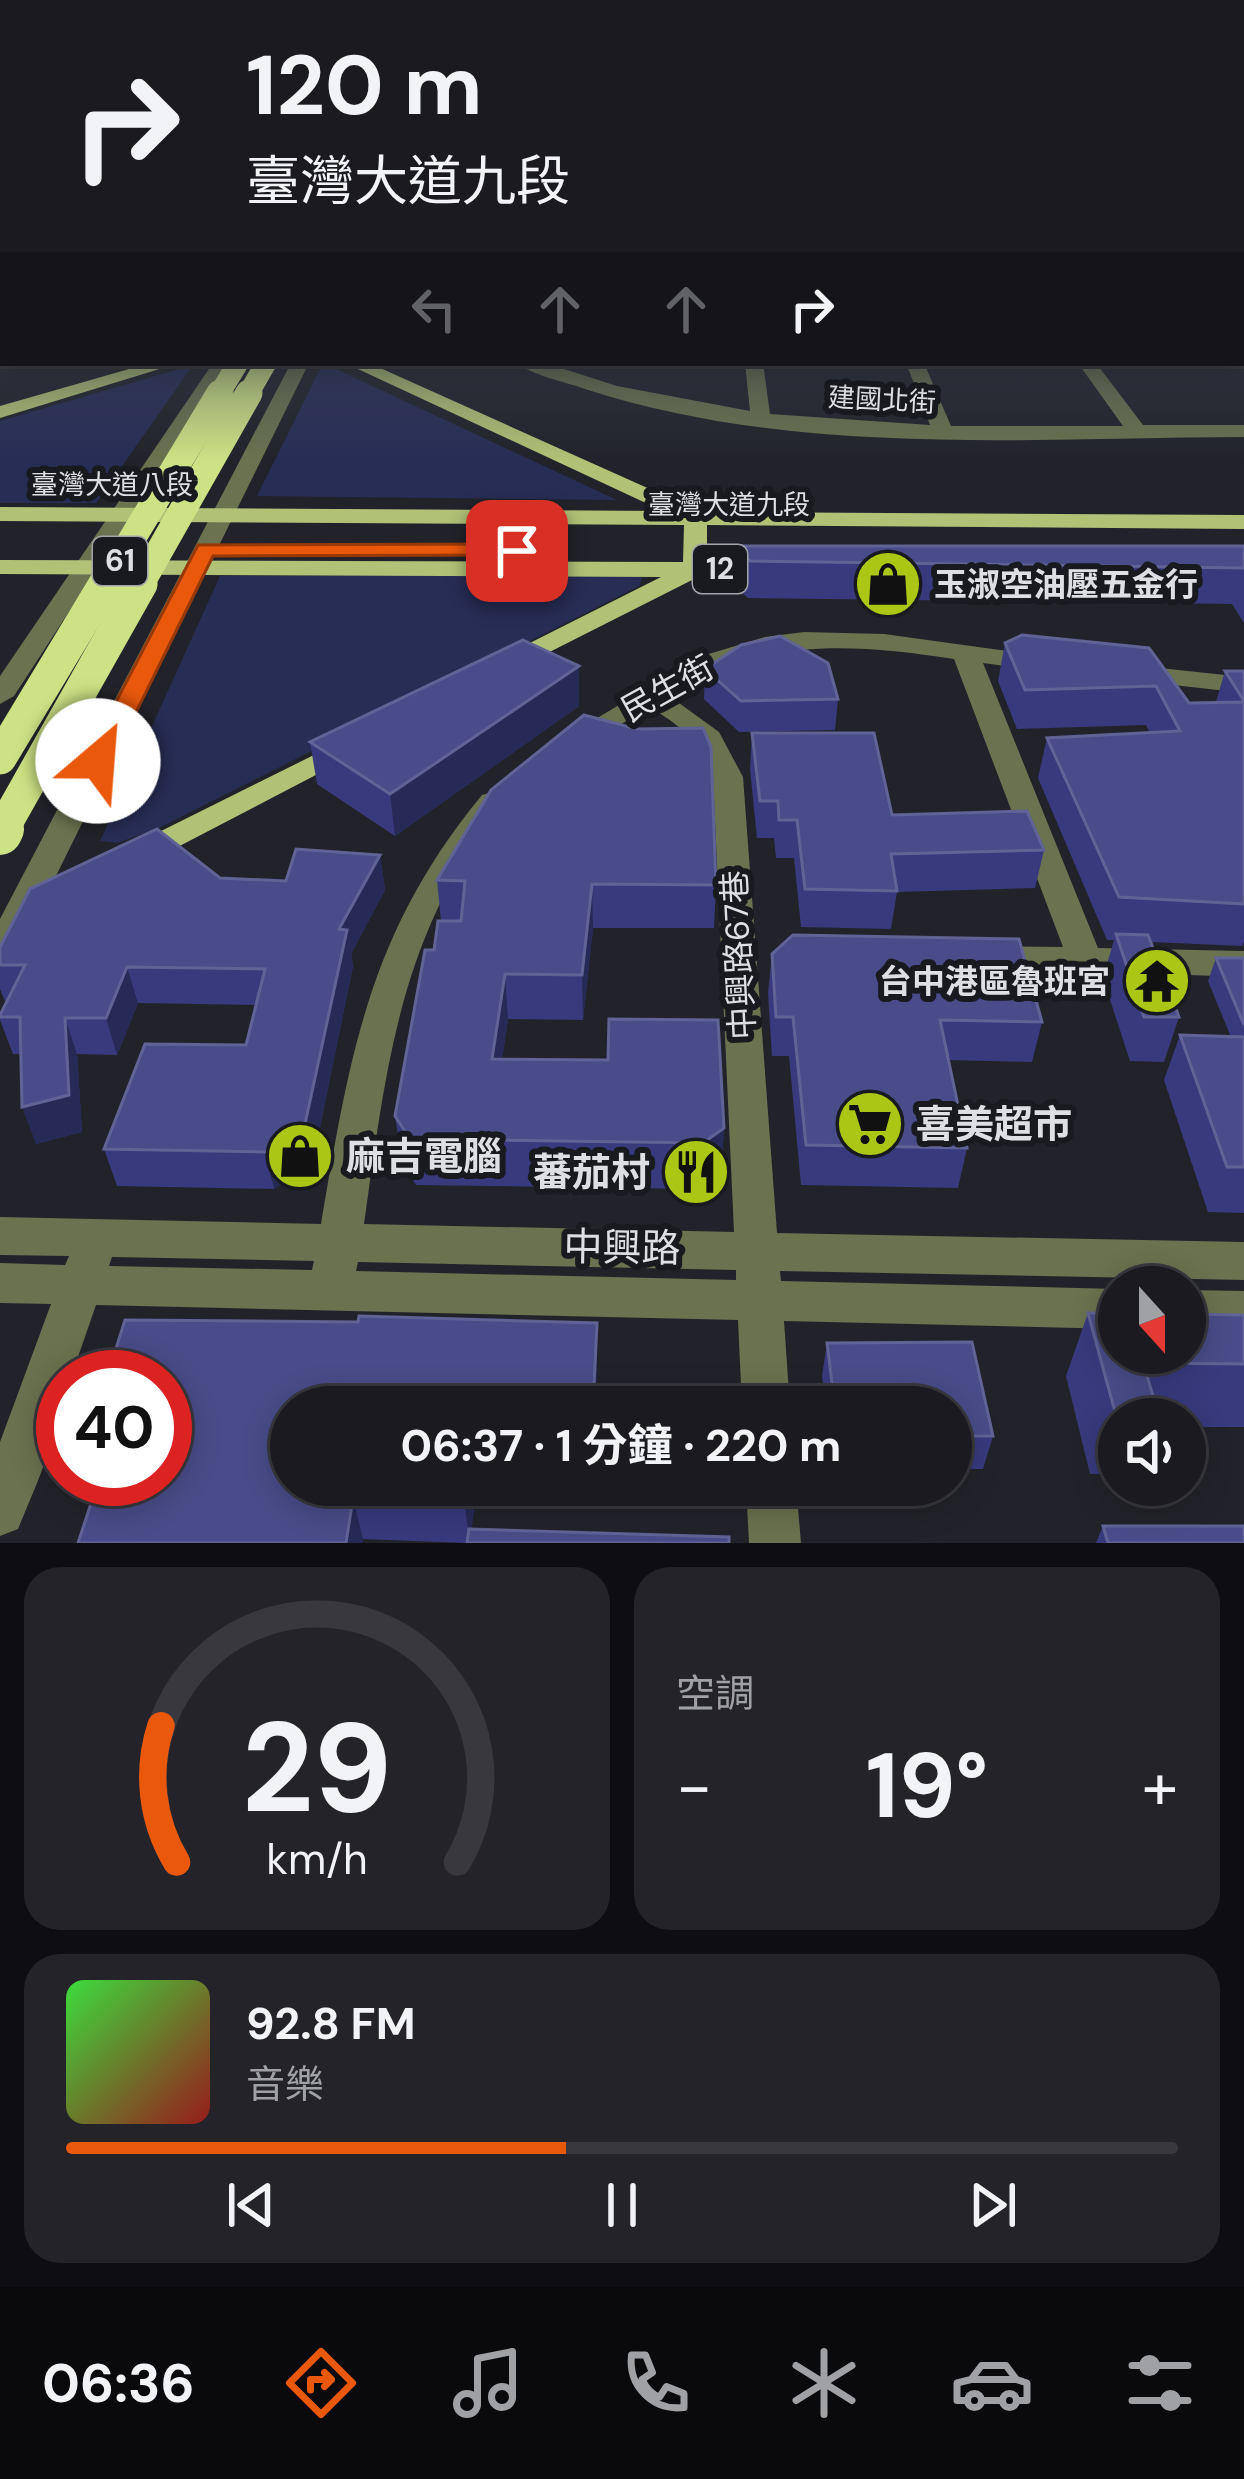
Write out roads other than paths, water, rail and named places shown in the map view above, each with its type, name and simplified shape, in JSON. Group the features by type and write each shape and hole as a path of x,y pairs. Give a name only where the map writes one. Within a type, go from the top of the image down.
{"highway":[{"name":"61","path":"0,758 236,366"},
{"name":"61","path":"0,833 264,366"}],"main road":[{"path":"0,412 160,366"},
{"path":"360,366 695,544 484,677"},
{"name":"臺灣大道八段","path":"0,514 100,541"},
{"name":"臺灣大道九段","path":"210,541 695,544 1244,522"},
{"name":"臺灣大道八段","path":"0,531 100,541 210,541"},
{"name":"臺灣大道九段","path":"210,541 695,544 1244,538"},
{"name":"臺灣大道八段","path":"0,567 100,541"},
{"name":"臺灣大道八段","path":"0,548 100,541 210,541"},
{"name":"臺灣大道九段","path":"695,544 790,561"},
{"path":"104,872 378,732"},
{"path":"20,916 62,894"}],"street":[{"path":"0,696 220,366"},
{"path":"0,953 298,366"},
{"name":"建國北街","path":"546,366 591,373 761,420 944,430 1244,431"},
{"path":"754,366 761,420"},
{"path":"916,366 944,430"},
{"path":"1090,366 1136,430"},
{"name":"民生街","path":"550,756 711,662 770,644 825,640 1244,685"},
{"path":"966,655 1085,960"},
{"name":"中興路67巷","path":"651,697 701,729 724,762 754,954 755,1250 765,1386"},
{"path":"332,1291 386,992 407,927 457,843 516,782"},
{"path":"948,958 1244,964"},
{"path":"0,1511 98,1235"},
{"name":"中興路","path":"0,1236 1244,1261"},
{"name":"中興路","path":"0,1283 1098,1308"},
{"path":"1206,1311 1244,1312"},
{"path":"773,1506 776,1543"}],"place":[{"name":"玉淑空油壓五金行","path":"888,584"},
{"name":"台中港區魯班宮","path":"1157,981"},
{"name":"喜美超市","path":"870,1124"},
{"name":"麻吉電腦","path":"300,1156"},
{"name":"蕃茄村","path":"696,1172"}]}
